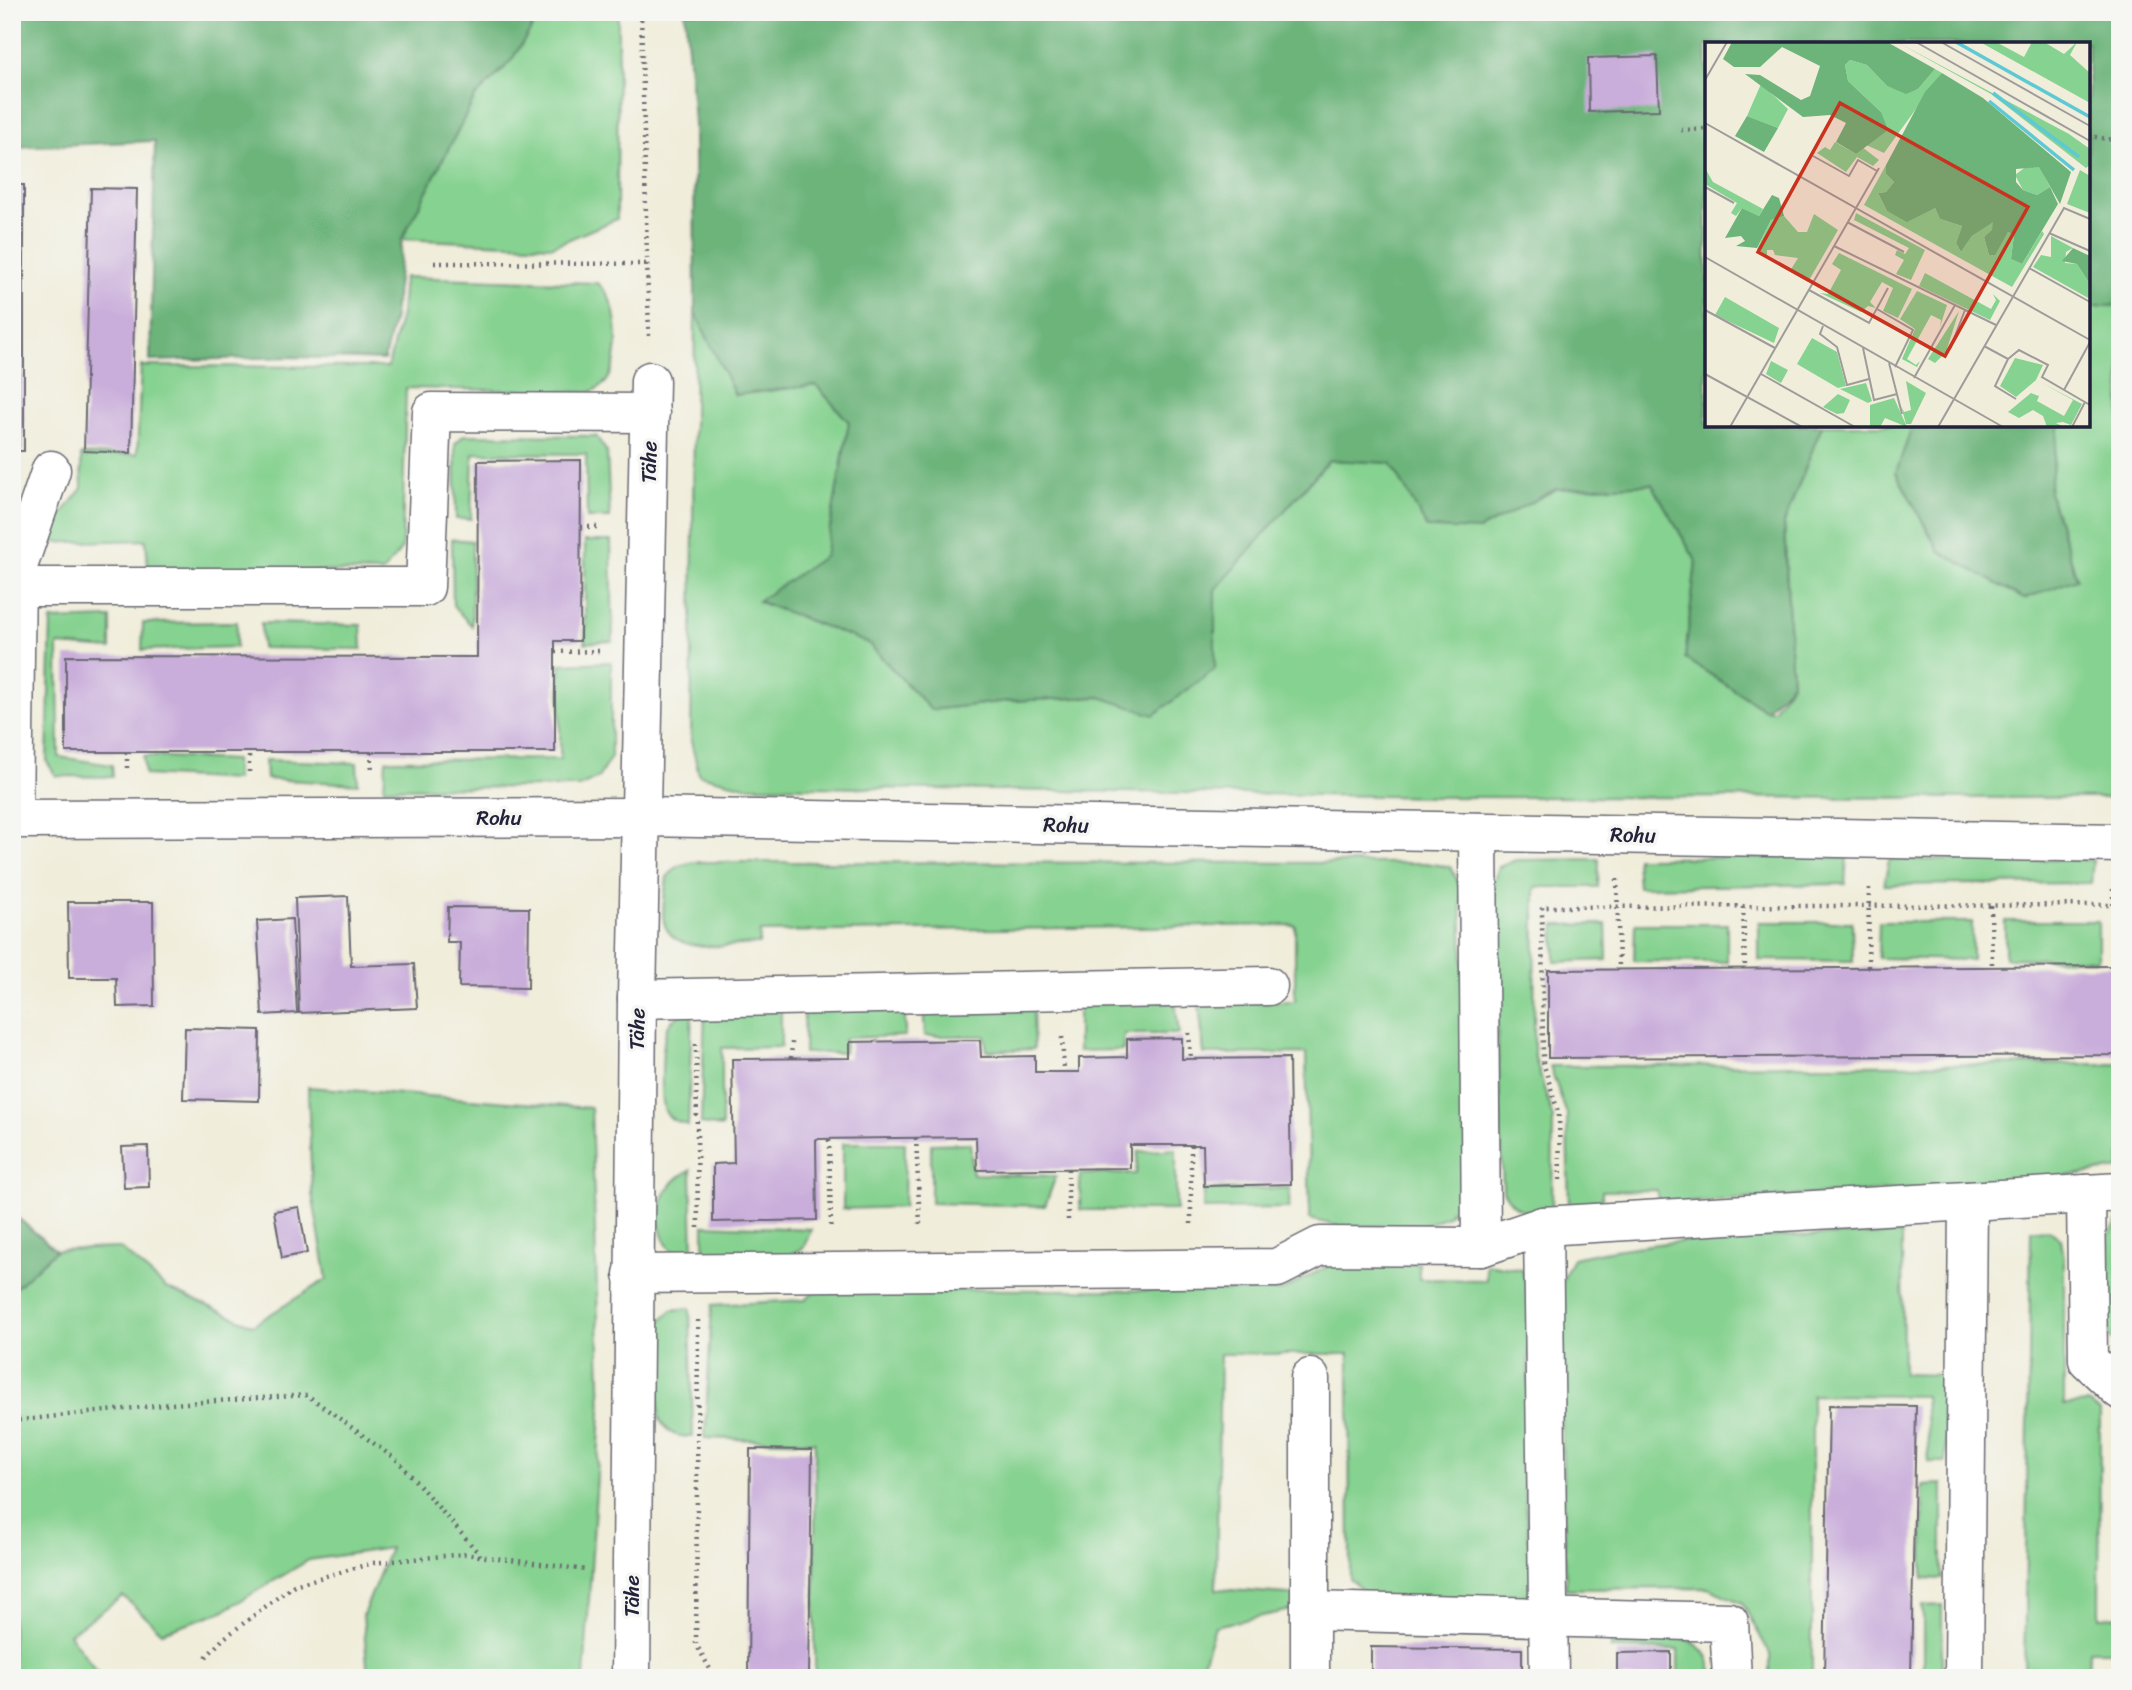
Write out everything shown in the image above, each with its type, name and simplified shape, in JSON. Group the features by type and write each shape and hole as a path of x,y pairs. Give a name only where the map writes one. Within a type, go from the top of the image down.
{"street":[{"path":"17,587 425,587 432,412 650,397"},
{"name":"Tähe","path":"631,1678 637,999 650,397"},
{"path":"13,819 16,572 51,470"},
{"name":"Rohu","path":"13,819 641,817 2116,843"},
{"path":"1478,832 1481,1247"},
{"path":"637,999 1268,986"},
{"path":"634,1274 1277,1268 1320,1246 1481,1247 1552,1225 2103,1193 2088,1360 2120,1390"},
{"path":"1964,1678 1968,1201"},
{"path":"1549,1678 1552,1225"},
{"path":"1310,1378 1310,1678"},
{"path":"1311,1611 1729,1622 1732,1678"}],"path":[{"path":"641,12 650,397"},
{"path":"1681,130 1705,129"},
{"path":"2090,136 2120,141"},
{"path":"434,263 647,264"},
{"path":"555,652 605,651"},
{"path":"1615,835 1619,969"},
{"path":"1868,967 1869,839"},
{"path":"2114,965 2116,843"},
{"path":"1552,1225 1559,1115 1543,1062 1542,907 2120,905"},
{"path":"1991,906 1992,967"},
{"path":"1743,907 1745,968"},
{"path":"696,998 699,1273 696,1644 716,1678"},
{"path":"916,1138 922,1271"},
{"path":"829,1140 831,1272"},
{"path":"1191,1145 1192,1268"},
{"path":"1068,1169 1069,1270"},
{"path":"12,1421 307,1395 398,1461 481,1556"},
{"path":"206,1657 223,1639 294,1585 373,1563 464,1555 632,1578"}],"green space":[{"path":"12,12 542,12 510,62 475,97 402,239 394,317 384,360 294,357 150,361 155,141 12,147"},
{"path":"542,12 618,12 617,219 553,246 402,239 475,97 510,62"},
{"path":"685,12 2120,12 2120,305 2090,307 2090,42 1705,42 1705,427 1821,427 1784,523 1792,683 1766,710 1685,658 1696,561 1652,484 1556,489 1479,530 1427,528 1391,463 1329,460 1215,590 1215,669 1154,715 1100,697 1009,701 931,710 868,643 758,601 825,556 849,422 816,385 735,395 695,312 694,123"},
{"path":"404,277 597,283 605,290 610,301 616,328 615,356 608,379 591,392 406,388 402,548 383,572 148,569 146,540 40,543 82,488 81,455 137,454 141,366 388,367 401,314"},
{"path":"2120,305 2120,798 1438,797 745,786 699,775 691,741 695,312 735,395 816,385 849,422 825,556 759,602 868,643 931,710 1009,701 1101,697 1154,714 1215,669 1215,590 1329,460 1391,463 1479,530 1556,489 1652,484 1696,561 1685,658 1765,710 1773,710 1792,683 1784,523 1821,427 1912,427 1896,473 1939,551 2024,599 2077,578 2049,492 2059,427 2090,427 2090,307"},
{"path":"1912,427 2059,427 2049,492 2077,579 2024,599 1939,551 1896,472"},
{"path":"464,435 596,436 607,452 610,518 587,518 586,454 473,453 471,519 456,519 455,444"},
{"path":"452,539 472,541 472,626 453,606"},
{"path":"585,541 611,541 613,641 585,643"},
{"path":"111,618 111,649 58,645 59,757 112,765 113,777 56,776 47,762 51,620"},
{"path":"237,622 236,647 142,650 143,623"},
{"path":"261,623 361,625 362,649 262,648"},
{"path":"611,662 611,757 598,778 579,787 384,788 386,760 560,759 560,664"},
{"path":"143,756 235,760 236,780 145,775"},
{"path":"265,760 357,763 358,784 266,779"},
{"path":"1847,857 1845,884 1638,887 1636,858"},
{"path":"1599,859 1598,887 1535,887 1534,1054 1553,1119 1552,1212 1523,1210 1513,1204 1503,1191 1492,886 1499,867 1516,860"},
{"path":"1889,860 2093,860 2091,883 1884,885"},
{"path":"694,862 1426,863 1451,867 1461,889 1468,1191 1447,1216 1425,1225 1341,1227 1310,1219 1306,1053 1204,1054 1199,1002 1295,1001 1295,925 760,932 759,944 705,946 679,940 669,933 663,917 667,877 678,866"},
{"path":"2005,921 2098,921 2098,960 2005,958"},
{"path":"1759,922 1852,922 1853,961 1759,960"},
{"path":"1879,922 1972,922 1972,960 1878,958"},
{"path":"1606,924 1607,960 1555,962 1555,925"},
{"path":"1635,924 1727,924 1727,962 1634,961"},
{"path":"1175,1000 1179,1034 1124,1034 1123,1050 1078,1051 1078,1002"},
{"path":"905,1004 905,1036 845,1038 844,1053 804,1053 804,1005"},
{"path":"781,1005 781,1047 722,1048 722,1127 701,1124 705,1009"},
{"path":"923,1005 1033,1005 1034,1049 987,1051 985,1036 925,1036"},
{"path":"692,1009 688,1125 672,1119 665,1111 662,1067 664,1041 669,1024"},
{"path":"2120,1064 2120,1169 1999,1184 1658,1204 1657,1190 1602,1191 1602,1207 1569,1212 1567,1115 1550,1066"},
{"path":"308,1087 591,1108 601,1413 584,1678 368,1678 363,1615 390,1548 309,1560 223,1611 162,1632 123,1596 69,1634 101,1677 12,1678 12,1291 56,1250 120,1248 166,1288 253,1325 327,1279 312,1194"},
{"path":"843,1143 905,1143 904,1207 843,1209"},
{"path":"970,1143 973,1174 1056,1176 1045,1206 931,1203 931,1144"},
{"path":"1176,1149 1176,1210 1080,1210 1080,1174 1136,1174 1138,1152"},
{"path":"691,1170 693,1256 679,1257 662,1236 660,1210 670,1187 679,1177"},
{"path":"1290,1188 1289,1208 1203,1209 1204,1190"},
{"path":"12,1213 56,1250 12,1291"},
{"path":"2120,1218 2120,1348 2109,1336 2106,1317 2108,1237"},
{"path":"704,1225 811,1229 804,1247 790,1256 704,1254"},
{"path":"2031,1230 2050,1231 2061,1239 2064,1258 2064,1405 2088,1403 2100,1411 2099,1617 2119,1616 2118,1651 2089,1651 2088,1678 2024,1678"},
{"path":"1902,1234 1903,1374 1945,1375 1946,1462 1929,1462 1925,1396 1812,1395 1812,1678 1770,1678 1770,1654 1742,1603 1708,1588 1566,1589 1558,1290 1573,1258 1695,1240"},
{"path":"1419,1263 1419,1279 1486,1280 1486,1264 1522,1270 1531,1301 1524,1487 1534,1591 1522,1597 1372,1598 1350,1580 1349,1354 1220,1354 1216,1589 1302,1595 1301,1608 1215,1626 1198,1678 815,1678 815,1442 705,1438 712,1305 805,1300 817,1289 1281,1291 1332,1264"},
{"path":"690,1308 693,1437 672,1433 659,1417 659,1322 672,1310"},
{"path":"1942,1484 1942,1579 1923,1578 1923,1485"},
{"path":"1942,1605 1942,1678 1923,1678 1923,1606"},
{"path":"1611,1634 1663,1635 1689,1640 1707,1656 1714,1677 1678,1678 1678,1650 1611,1649"}],"building":[{"path":"1657,56 1659,110 1589,112 1588,58"},
{"path":"12,185 24,185 24,451 12,451"},
{"path":"91,188 137,189 131,453 84,451"},
{"path":"581,460 580,641 555,641 555,752 66,752 66,656 477,657 478,461"},
{"path":"348,896 351,966 414,964 417,1008 299,1013 295,898"},
{"path":"68,902 153,902 154,1006 117,1007 116,978 69,978"},
{"path":"448,907 529,908 528,988 459,987 460,942 447,942"},
{"path":"292,919 297,1013 262,1015 257,921"},
{"path":"2120,966 2120,1055 1548,1058 1548,970"},
{"path":"185,1028 260,1030 259,1101 183,1099"},
{"path":"1182,1038 1182,1059 1289,1058 1291,1184 1204,1186 1203,1145 1130,1145 1130,1168 977,1170 976,1137 816,1139 817,1220 713,1222 713,1164 734,1163 732,1059 850,1058 850,1042 980,1040 981,1057 1035,1056 1035,1072 1079,1072 1079,1058 1127,1057 1127,1039"},
{"path":"148,1146 149,1187 124,1188 122,1147"},
{"path":"299,1207 307,1253 282,1258 274,1211"},
{"path":"1829,1405 1916,1406 1911,1678 1824,1678"},
{"path":"750,1449 812,1450 809,1678 748,1678"},
{"path":"1371,1647 1522,1649 1522,1678 1371,1678"},
{"path":"1671,1652 1671,1678 1617,1678 1617,1653"}]}
